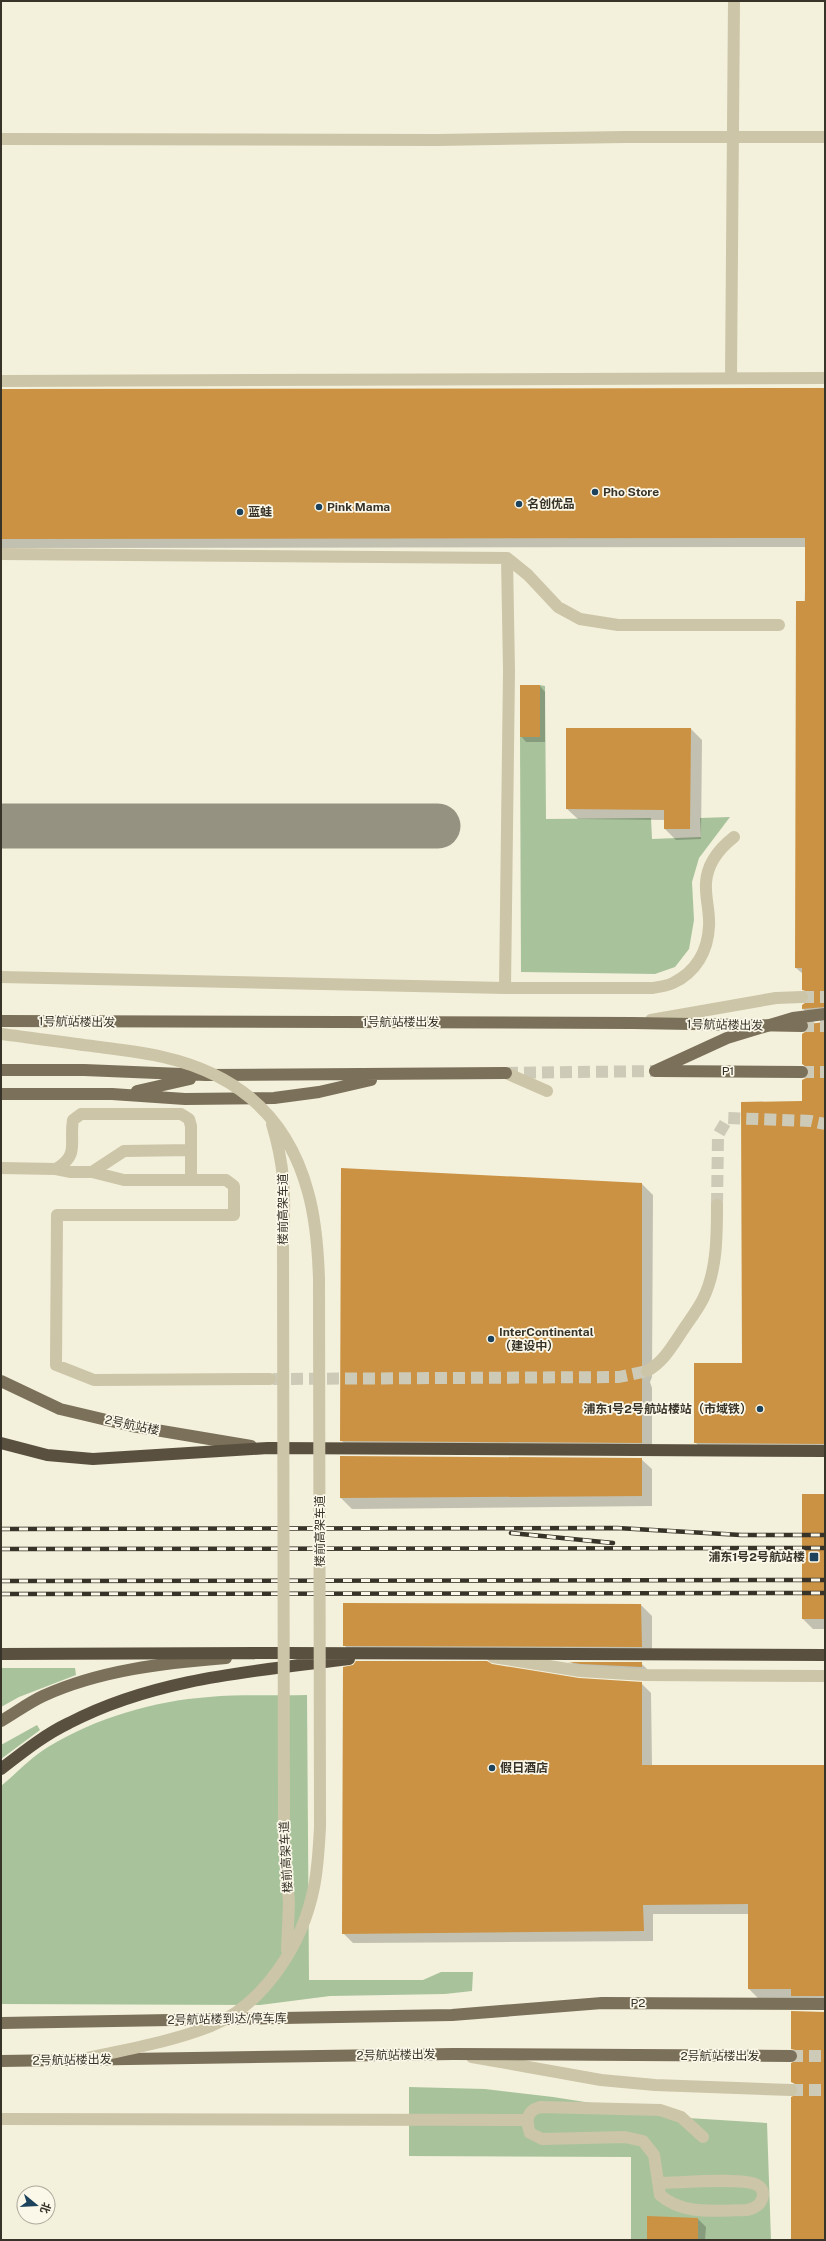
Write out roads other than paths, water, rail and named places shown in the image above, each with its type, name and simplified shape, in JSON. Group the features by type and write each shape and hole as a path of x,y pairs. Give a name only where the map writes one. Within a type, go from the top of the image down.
{"highway":[{"path":"1,1443 47,1455 93,1459 268,1448 825,1451"},
{"path":"1,1769 32,1745 69,1722 129,1698 178,1683 222,1675 400,1653"},
{"path":"1,1654 400,1653 825,1655"}],"main road":[{"name":"P1","path":"802,1072 655,1071 727,1038 793,1018 825,1014"},
{"name":"1号航站楼出发","path":"1,1021 633,1023 802,1026"},
{"path":"1,1070 84,1070 206,1075 506,1073"},
{"path":"1,1094 112,1094 185,1099 274,1098 320,1092 395,1074"},
{"path":"112,1094 136,1092 206,1075"},
{"name":"2号航站楼","path":"1,1381 60,1409 176,1434 268,1448"},
{"path":"1,1721 43,1696 97,1677 160,1664 283,1653"},
{"name":"P2","path":"452,2015 602,2003 825,2004"},
{"name":"2号航站楼到达/停车库","path":"1,2022 452,2015"},
{"name":"2号航站楼出发","path":"1,2061 453,2054 791,2056"}],"street":[{"path":"731,378 734,1"},
{"path":"1,139 437,140 825,137"},
{"path":"1,381 825,378"},
{"path":"1,554 507,558 528,575 558,607 580,618 618,625 779,625"},
{"path":"505,988 509,679 507,558"},
{"path":"1,977 505,988 652,988 672,984 688,974 699,962 707,946 709,926 706,883 709,869 723,846 734,837"},
{"path":"633,1023 776,998 802,996"},
{"name":"楼前高架车道","path":"1,1034 130,1051 181,1062 232,1084 268,1113 290,1144 308,1192 318,1245 320,1826 314,1888 299,1933 287,1955 253,2000 235,2013 212,2025 166,2040 78,2060"},
{"path":"506,1073 547,1091"},
{"name":"楼前高架车道","path":"268,1113 280,1150 285,1190 283,1235 284,1826 289,1902 287,1955"},
{"path":"56,1169 67,1163 71,1157 73,1120 81,1114 185,1115 191,1126 191,1180"},
{"path":"92,1172 124,1151 191,1150"},
{"path":"1,1168 56,1169 71,1172 92,1172 124,1180 226,1180 234,1186 234,1215 57,1215 56,1365 94,1380 270,1379"},
{"path":"647,1371 658,1365 668,1353 703,1299 712,1271 717,1235 717,1205"},
{"path":"470,1654 580,1671 645,1675 825,1676"},
{"path":"453,2054 601,2080 655,2085 791,2090"},
{"path":"658,2183 741,2181 757,2185 762,2188 764,2193 759,2205 754,2209 680,2208 665,2200 660,2195 658,2183 654,2155 643,2141 625,2136 542,2138 530,2133 527,2120 533,2109 540,2107 660,2110 680,2117 703,2137"},
{"path":"1,2119 527,2120"}],"tunnel":[{"path":"802,997 825,997"},
{"path":"802,1026 825,1026"},
{"path":"506,1073 655,1071"},
{"path":"802,1072 825,1072"},
{"path":"717,1205 718,1135 728,1118 811,1121 825,1124"},
{"path":"273,1379 619,1377 647,1371"},
{"path":"791,2056 825,2056"},
{"path":"791,2090 825,2090"}],"railway":[{"path":"1,1529 617,1528 741,1535 825,1535"},
{"path":"511,1533 613,1543"},
{"path":"1,1549 825,1548"},
{"path":"1,1581 825,1580"},
{"path":"1,1594 825,1593"}],"place":[{"name":"Pho Store","path":"595,492"},
{"name":"名创优品","path":"519,504"},
{"name":"Pink Mama","path":"319,507"},
{"name":"蓝蛙","path":"240,512"},
{"name":"InterContinental （建设中）","path":"491,1339"},
{"name":"浦东1号2号航站楼站（市域铁）","path":"760,1409"},
{"name":"浦东1号2号航站楼","path":"814,1557"},
{"name":"假日酒店","path":"492,1768"}]}
